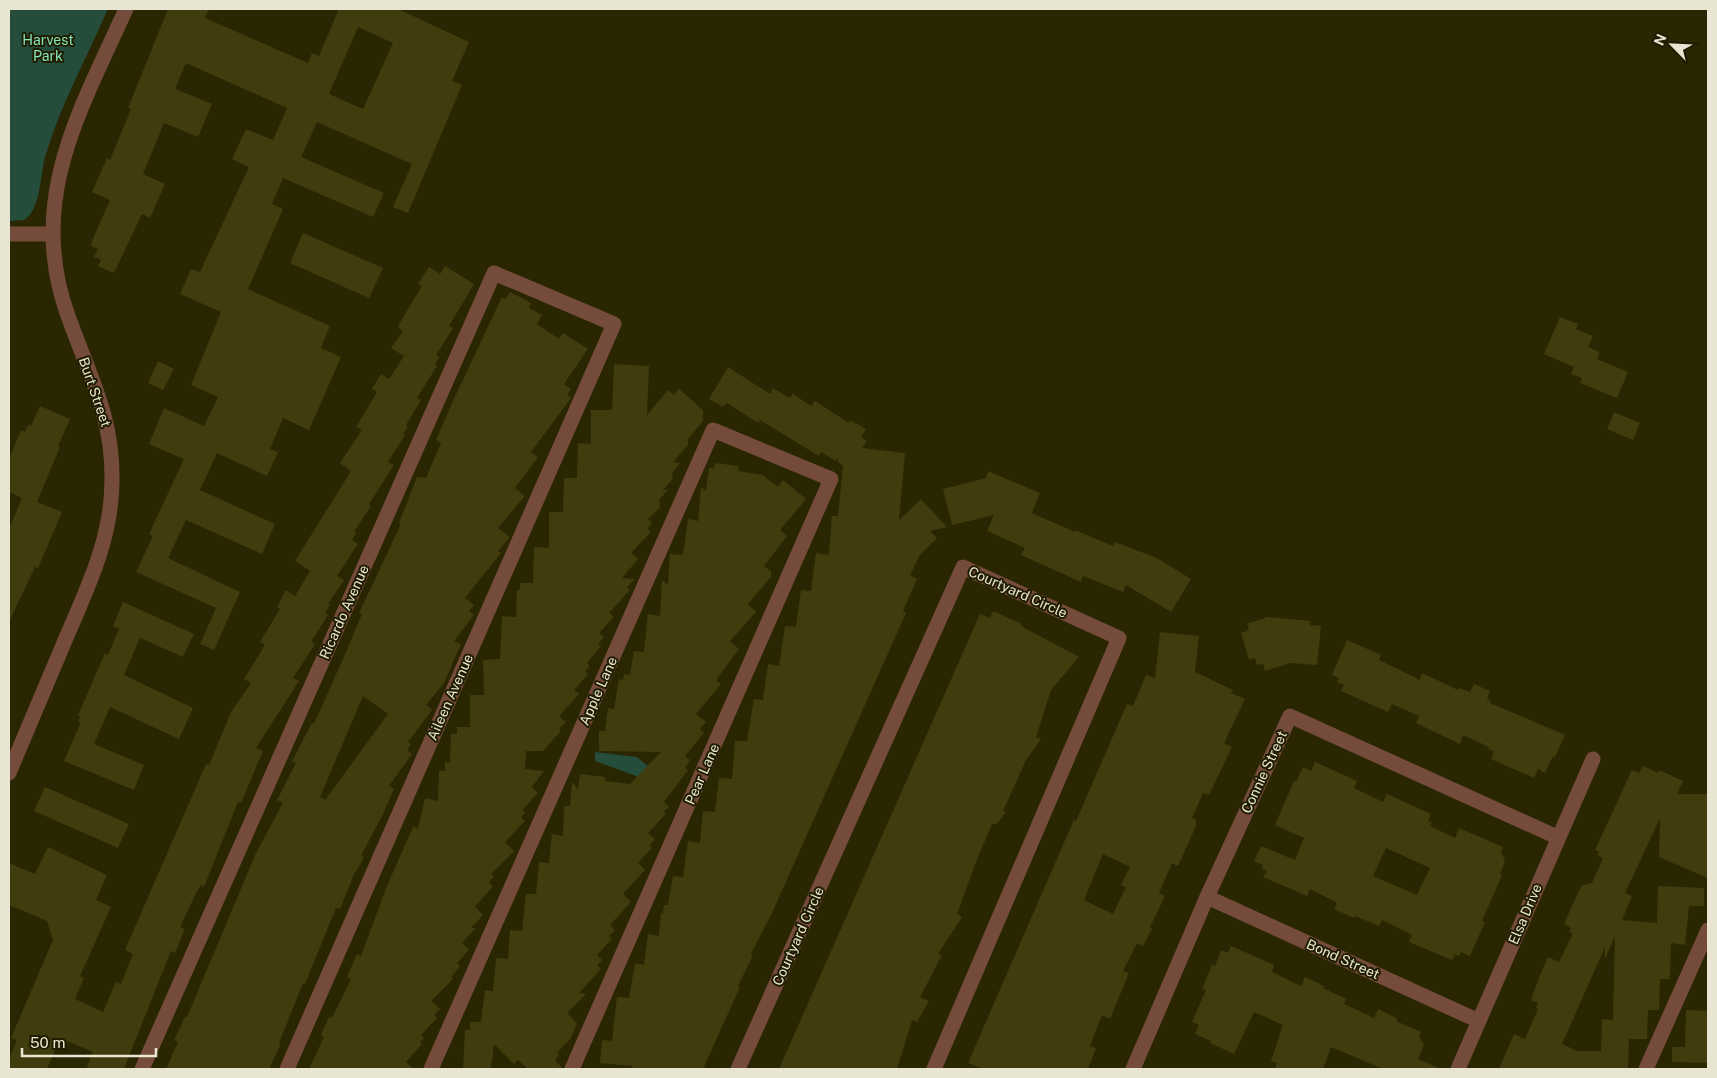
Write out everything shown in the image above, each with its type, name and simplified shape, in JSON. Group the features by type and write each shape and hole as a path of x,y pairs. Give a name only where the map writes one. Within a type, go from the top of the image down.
{"street":[{"name":"Burt Street","path":"9,773 99,560 112,503 112,460 105,411 59,286 52,234 54,199 63,158 126,9"},
{"path":"9,234 52,234"},
{"name":"Ricardo Avenue","path":"142,1069 494,273 614,324"},
{"name":"Aileen Avenue","path":"287,1069 614,324"},
{"name":"Apple Lane","path":"431,1069 713,430 832,479"},
{"name":"Pear Lane","path":"572,1069 832,479"},
{"name":"Courtyard Circle","path":"738,1069 963,567 1119,638 934,1069"},
{"name":"Connie Street","path":"1133,1069 1207,897 1290,716 1557,837"},
{"name":"Elsa Drive","path":"1458,1069 1557,837 1593,759"},
{"name":"Bond Street","path":"1207,897 1479,1021"},
{"path":"1646,1069 1708,930"}],"green space":[{"name":"Harvest Park","path":"9,9 108,9 66,100 51,138 34,208 24,220 9,221"},
{"path":"595,752 637,757 667,783 657,795 636,776 595,761"}],"building":[{"path":"168,9 209,9 205,18 308,63 312,53 319,56 339,9 398,9 469,42 452,81 462,85 408,213 393,207 412,164 317,122 301,157 384,193 373,217 283,178 272,204 283,209 248,289 330,326 321,348 341,357 309,430 283,418 270,449 278,452 267,476 217,453 200,490 275,524 262,554 186,520 168,558 240,592 214,650 200,644 216,608 136,572 153,536 149,534 184,459 149,444 164,408 204,426 218,397 191,385 221,312 180,294 191,269 200,272 249,167 232,159 246,129 273,140 287,108 186,63 175,89 212,104 198,137 164,123 143,174 165,184 150,218 142,214 114,273 98,266 101,260 94,257 98,249 91,246 110,200 92,192 107,158 110,160 131,109 128,108","holes":["358,27 393,43 363,109 329,94"]},
{"path":"303,233 383,268 369,298 290,263"},
{"path":"445,266 474,284 449,326 453,328 436,355 439,357 435,365 437,366 417,398 421,400 406,425 408,426 403,434 405,435 388,462 394,465 354,532 356,533 352,540 358,544 337,576 344,580 328,604 330,605 325,613 328,615 311,642 315,644 293,678 299,681 256,748 263,751 241,803 238,802 204,887 201,885 197,891 180,927 185,929 175,953 171,951 124,1069 86,1069 93,1052 60,1038 47,1069 9,1069 9,1059 17,1040 11,1038 53,940 47,921 9,905 9,863 35,874 48,847 107,875 96,900 111,907 80,976 84,978 75,999 103,1012 116,982 121,984 133,954 125,950 206,764 209,765 231,712 251,683 244,679 265,645 260,642 280,609 277,607 286,590 295,596 310,571 295,561 351,471 340,463 362,430 356,427 377,392 372,389 381,374 389,379 404,356 391,348 403,331 398,327 422,286 418,284 429,267 440,274"},
{"path":"510,292 531,303 529,308 542,315 537,324 559,339 563,333 588,349 564,384 571,389 567,395 571,398 531,452 538,457 515,488 525,496 498,528 510,537 498,551 501,553 465,598 474,605 469,611 474,615 454,641 461,644 444,683 426,705 432,710 408,742 411,744 407,750 412,754 389,786 394,789 361,856 364,857 355,872 340,909 336,908 305,984 303,983 279,1043 281,1044 269,1069 166,1069 178,1042 174,1040 185,1017 187,1017 256,853 283,803 277,800 296,763 292,761 312,723 314,724 346,652 362,614 359,613 401,524 399,523 417,477 426,478 441,443 436,440 452,403 502,297 506,299","holes":["363,696 388,714 325,800 320,797"]},
{"path":"1560,317 1578,324 1576,329 1593,336 1588,347 1600,352 1597,359 1628,372 1617,398 1580,383 1582,378 1571,374 1574,367 1544,354"},
{"path":"158,361 174,369 163,390 148,383"},
{"path":"614,364 649,366 647,415 668,390 674,395 679,389 703,410 703,421 688,439 688,445 673,462 680,463 672,473 673,479 663,490 668,490 659,500 660,507 648,519 652,523 647,529 651,532 631,553 638,559 622,578 635,579 627,587 630,590 609,613 614,617 599,633 604,637 598,644 601,646 587,663 590,666 585,671 588,674 574,690 579,694 559,716 566,722 559,729 561,731 543,751 526,751 525,769 544,771 532,787 538,793 522,810 525,813 521,817 525,821 505,842 514,851 491,874 494,876 489,883 493,886 475,907 483,915 471,928 476,928 462,943 469,950 457,963 460,966 451,977 453,979 431,1001 440,1009 434,1015 437,1018 421,1035 424,1038 420,1042 422,1044 406,1062 414,1069 309,1069 324,1037 321,1035 329,1017 332,1018 351,979 347,977 357,954 361,956 386,888 413,827 418,828 425,798 438,801 439,771 445,771 445,762 450,763 451,734 457,734 457,727 470,727 470,695 484,695 483,660 500,659 502,616 516,617 517,590 520,590 520,583 533,583 534,547 549,548 549,512 563,512 564,478 577,478 578,443 591,444 591,410 612,410"},
{"path":"728,367 770,394 773,388 790,398 793,394 811,406 815,401 849,423 850,420 866,429 861,437 867,441 862,448 905,453 899,520 921,499 947,527 930,531 937,538 919,556 910,576 917,579 903,611 906,613 772,913 751,954 753,955 738,986 740,987 703,1069 632,1069 633,1066 600,1063 602,1040 612,1041 617,997 629,998 635,963 644,965 648,934 659,936 661,913 663,913 664,905 668,905 673,876 683,877 688,841 700,843 703,811 715,812 719,778 732,779 735,741 747,741 754,699 763,700 768,664 779,666 785,626 796,627 801,590 811,591 816,553 829,555 832,516 838,516 843,466 838,462 838,458 836,461 821,452 819,456 760,420 758,423 727,403 723,407 709,399"},
{"path":"40,406 70,419 37,502 62,512 38,568 35,567 9,622 9,529 22,498 9,492 9,459 21,430 25,432 28,425 31,426"},
{"path":"1614,412 1640,423 1633,440 1607,429"},
{"path":"715,463 739,466 738,471 763,475 778,487 783,480 806,499 780,530 787,536 764,566 771,571 771,577 748,604 756,612 730,641 739,649 716,680 721,684 696,714 706,722 700,729 704,733 685,756 690,760 685,768 688,770 664,802 669,807 663,812 666,814 648,833 655,839 649,845 652,848 638,863 645,870 623,894 631,902 610,925 615,930 609,936 612,939 597,955 602,960 597,965 601,969 579,993 586,994 567,1013 577,1023 571,1038 557,1053 559,1055 555,1060 563,1069 528,1069 518,1060 514,1064 494,1044 491,1069 463,1069 465,1030 470,1030 470,1022 481,1022 485,990 493,991 496,958 508,959 510,930 522,931 526,894 536,894 539,862 549,863 552,834 563,836 564,806 570,806 572,782 578,789 580,774 605,777 605,781 630,784 661,752 599,751 599,731 605,731 608,708 614,709 619,679 623,680 624,674 630,675 634,651 644,652 648,614 660,616 662,580 668,585 670,554 683,555 688,519 698,521 701,487 706,491 709,468 714,469"},
{"path":"988,471 1040,493 1032,513 1113,546 1115,542 1157,558 1191,579 1171,612 1126,585 1123,592 1083,576 1081,582 1021,555 1025,548 987,531 994,515 952,525 943,489 986,478"},
{"path":"123,602 194,634 183,657 140,638 124,675 193,708 179,739 110,707 94,744 144,765 134,790 64,761 81,722 78,721 81,716 78,715 105,653 108,655 119,629 113,626"},
{"path":"993,611 1022,624 1021,626 1079,657 1051,690 1036,737 1041,739 1026,760 1003,811 1006,812 997,824 992,824 957,914 962,917 938,954 942,955 920,997 929,1001 917,1022 912,1020 897,1069 779,1069 980,614 990,618"},
{"path":"1268,617 1310,621 1310,625 1321,626 1317,665 1290,663 1265,671 1263,664 1257,665 1255,658 1249,660 1241,633 1249,630 1247,624"},
{"path":"1160,632 1199,636 1195,672 1233,690 1231,693 1245,699 1224,743 1232,747 1209,795 1203,793 1192,818 1196,820 1196,826 1178,866 1172,863 1159,893 1165,896 1150,927 1152,929 1143,946 1137,943 1123,971 1129,973 1110,1019 1102,1015 1090,1046 1096,1048 1088,1069 983,1069 968,1063 1066,838 1074,820 1076,821 1127,704 1133,706 1146,675 1155,678","holes":["1103,854 1130,867 1121,885 1126,887 1113,914 1084,900"]},
{"path":"1347,640 1381,655 1379,660 1420,680 1422,673 1458,690 1459,688 1470,692 1474,684 1490,691 1487,699 1491,700 1490,703 1565,735 1555,757 1553,756 1545,773 1538,769 1534,778 1491,759 1494,751 1463,735 1460,744 1416,723 1419,716 1392,704 1388,712 1341,691 1344,685 1337,682 1339,678 1332,675"},
{"path":"1315,762 1357,781 1354,788 1383,802 1387,794 1431,814 1428,821 1432,822 1430,826 1455,838 1459,828 1503,847 1501,851 1505,861 1500,874 1502,875 1482,921 1485,922 1470,956 1461,952 1459,956 1455,954 1452,960 1409,942 1412,935 1382,920 1379,926 1355,916 1354,918 1334,909 1337,903 1310,889 1307,896 1263,877 1267,871 1262,869 1263,865 1254,861 1261,846 1295,860 1304,838 1275,825 1294,781 1296,782 1303,767 1311,771","holes":["1386,848 1430,868 1417,895 1373,876"]},
{"path":"1643,766 1658,773 1659,770 1683,781 1677,794 1708,794 1708,878 1659,857 1660,818 1625,893 1632,896 1622,920 1657,923 1658,886 1704,888 1704,906 1689,906 1685,945 1671,943 1670,979 1660,979 1659,1010 1648,1010 1647,1039 1629,1039 1628,1069 1499,1069 1514,1034 1525,1039 1538,1009 1536,1008 1538,1003 1531,1000 1548,957 1559,962 1573,933 1569,932 1571,928 1564,924 1581,886 1592,883 1603,858 1597,855 1599,852 1595,850 1632,770 1639,773","holes":["1615,936 1613,1020 1602,1019 1601,1051 1577,1051 1562,1044 1605,947 1605,959"]},
{"path":"45,787 129,824 118,848 34,811"},
{"path":"1231,946 1274,965 1272,972 1301,986 1305,977 1346,999 1344,1004 1374,1018 1378,1009 1397,1018 1396,1021 1421,1032 1419,1037 1424,1045 1418,1059 1441,1069 1383,1069 1331,1047 1323,1069 1275,1069 1277,1063 1271,1061 1283,1025 1254,1012 1234,1054 1210,1043 1211,1041 1195,1034 1199,1025 1192,1022 1206,990 1202,989 1212,965 1215,966 1221,950 1228,953"},
{"path":"1686,1010 1708,1011 1708,1063 1672,1062 1672,1047 1685,1047"}]}
